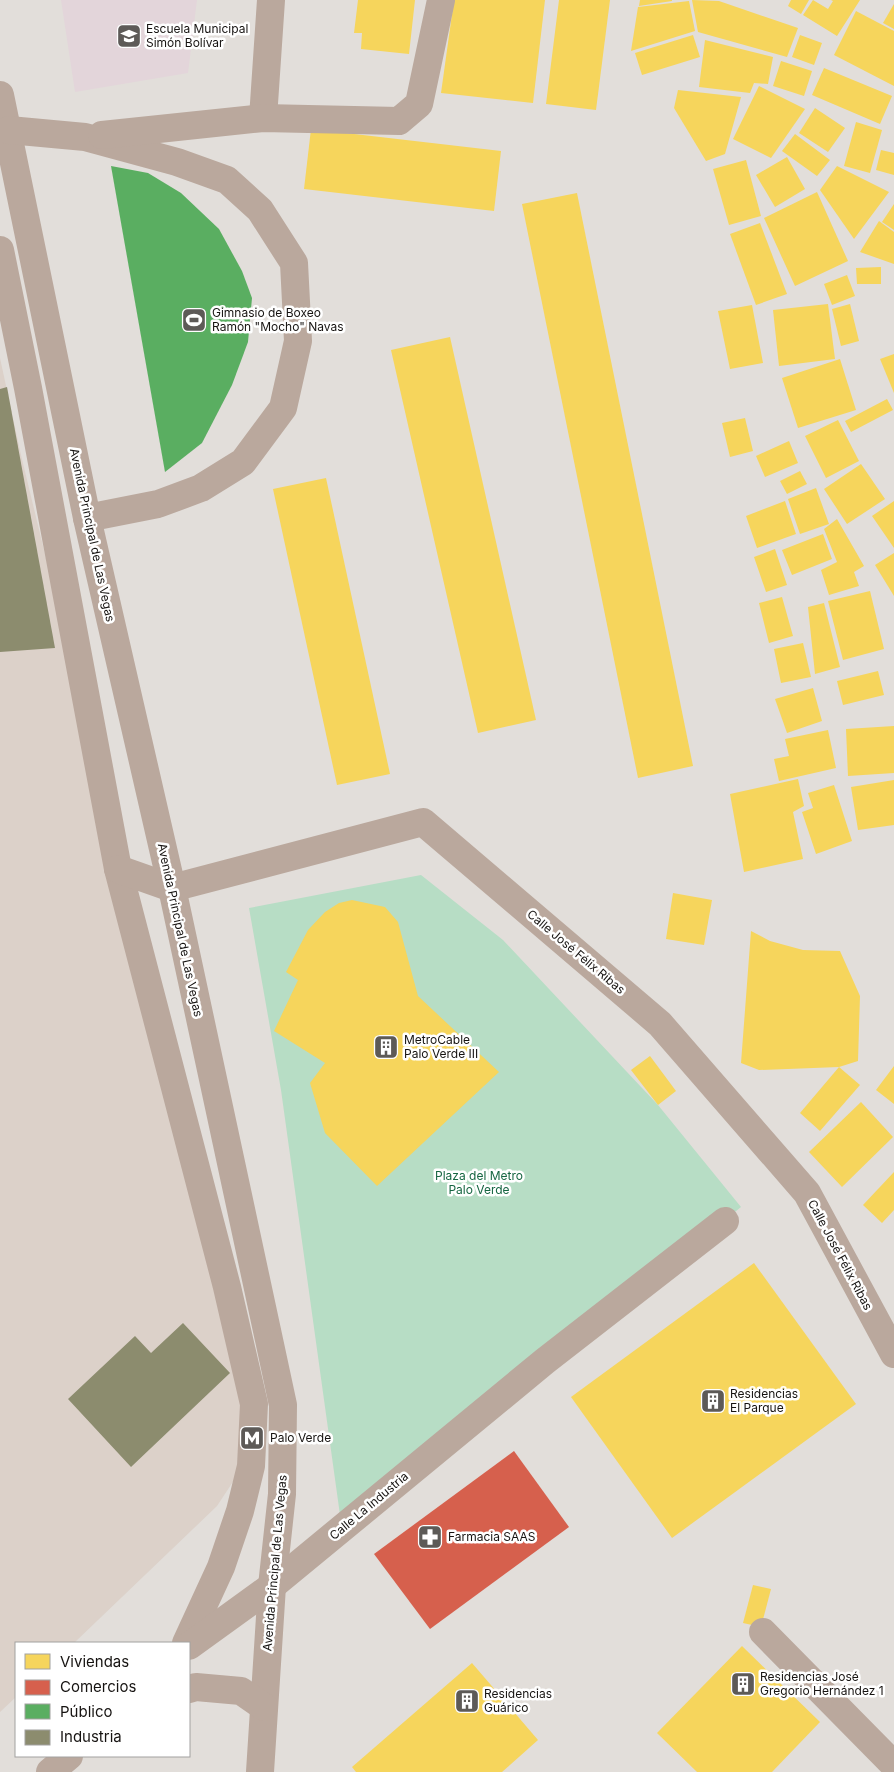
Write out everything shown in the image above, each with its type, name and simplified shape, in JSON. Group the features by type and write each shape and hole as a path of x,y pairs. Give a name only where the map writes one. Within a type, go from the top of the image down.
{"street":[{"path":"263,118 271,0"},
{"path":"85,137 263,118 399,122 419,104 440,0"},
{"name":"Avenida Principal de Las Vegas","path":"0,95 9,130 87,518 172,888 283,1405 282,1494 272,1586 260,1772"},
{"path":"9,130 85,137 177,162 227,180 260,210 294,263 298,341 283,408 243,462 201,488 167,501 87,518"},
{"path":"0,250 30,398 118,869 227,1287 254,1404 251,1466 240,1511 222,1567 186,1642"},
{"name":"Calle José Félix Ribas","path":"172,888 423,822 660,1024 806,1193 894,1354"},
{"path":"118,869 172,888"},
{"name":"Calle La Industria","path":"190,1645 272,1586 544,1360 725,1221"},
{"path":"763,1632 894,1764"},
{"path":"190,1689 204,1687 241,1691 264,1707"},
{"path":"50,1772 68,1757"}],"shaded area":[{"name":"Escuela Municipal Simón Bolívar","path":"61,0 197,0 188,73 75,92"},
{"path":"0,358 21,455 182,1121 251,1366 244,1465 217,1506 75,1642 15,1642 15,1698 0,1712"}],"green space":[{"name":"Plaza del Metro Palo Verde","path":"421,875 503,940 658,1105 741,1207 504,1399 340,1515 281,1090 249,908"}],"building: Viviendas":[{"path":"358,0 415,0 409,54 361,49 362,33 354,33"},
{"path":"454,0 545,0 533,103 441,93"},
{"path":"559,0 610,0 596,110 546,104"},
{"path":"640,0 672,0 672,1 639,6"},
{"path":"692,0 719,1 798,28 787,57 698,32"},
{"path":"791,0 809,0 801,14 788,6"},
{"path":"813,0 828,9 833,1 831,0 860,0 837,36 803,15"},
{"path":"689,1 695,31 631,51 638,7"},
{"path":"894,4 894,29 883,23"},
{"path":"856,11 894,31 894,86 834,55"},
{"path":"693,35 700,57 642,75 635,53"},
{"path":"800,35 822,43 814,65 792,57"},
{"path":"705,40 773,57 768,84 754,83 750,93 699,87"},
{"path":"781,61 812,71 804,96 773,86"},
{"path":"824,68 892,96 880,124 812,95"},
{"path":"759,86 805,109 771,158 733,139"},
{"path":"678,90 741,97 725,154 706,161 674,108"},
{"path":"815,108 845,128 828,152 799,133"},
{"path":"856,122 882,130 870,173 844,166"},
{"path":"311,129 501,151 494,211 304,189"},
{"path":"795,134 830,160 817,176 782,151"},
{"path":"881,150 894,153 894,175 876,170"},
{"path":"787,157 805,189 775,207 756,175"},
{"path":"746,160 761,216 729,225 713,169"},
{"path":"837,166 889,192 854,239 820,190"},
{"path":"817,192 848,261 795,286 764,218"},
{"path":"577,193 693,766 638,778 522,204"},
{"path":"894,204 894,230 882,222"},
{"path":"879,221 894,232 894,264 860,252"},
{"path":"760,223 787,294 756,305 730,234"},
{"path":"881,267 881,284 857,284 856,268"},
{"path":"847,275 855,296 832,305 824,284"},
{"path":"828,304 835,359 779,366 773,310"},
{"path":"850,304 859,341 841,346 832,309"},
{"path":"752,305 763,363 730,369 718,311"},
{"path":"450,337 536,720 478,733 391,350"},
{"path":"894,354 894,393 880,359"},
{"path":"840,359 856,410 798,428 782,378"},
{"path":"887,399 893,410 851,432 845,421"},
{"path":"745,418 753,451 730,457 722,423"},
{"path":"838,420 859,461 826,478 805,436"},
{"path":"789,441 798,463 765,477 756,456"},
{"path":"861,464 885,499 847,524 824,489"},
{"path":"800,471 807,484 787,494 780,481"},
{"path":"326,478 390,774 337,785 273,489"},
{"path":"816,488 829,524 800,534 788,499"},
{"path":"785,501 796,534 757,548 746,516"},
{"path":"894,501 894,548 872,516"},
{"path":"837,519 864,566 854,572 859,586 829,595 821,570 837,562 824,529"},
{"path":"823,534 832,559 792,575 782,550"},
{"path":"775,549 787,585 766,592 754,557"},
{"path":"894,553 894,596 875,565"},
{"path":"870,591 884,649 843,660 828,601"},
{"path":"782,597 793,636 769,643 759,603"},
{"path":"824,603 840,667 815,674 808,607"},
{"path":"803,643 811,677 781,683 774,649"},
{"path":"878,671 884,695 843,705 837,681"},
{"path":"813,688 822,721 787,733 775,699"},
{"path":"894,726 894,773 848,776 846,729"},
{"path":"828,730 836,768 779,781 774,759 789,756 785,739"},
{"path":"798,779 804,806 793,812 803,859 744,872 730,794"},
{"path":"894,780 894,825 858,830 851,787"},
{"path":"834,785 852,841 816,854 802,812 813,808 808,793"},
{"path":"673,893 712,900 704,945 666,939"},
{"name":"MetroCable Palo Verde III","path":"352,900 385,907 398,922 418,996 499,1072 377,1186 325,1133 310,1083 325,1063 274,1031 298,980 286,972 308,930 325,912 339,903"},
{"path":"751,931 770,941 803,950 840,951 860,996 858,1061 839,1067 759,1070 741,1063"},
{"path":"650,1056 676,1091 658,1105 631,1070"},
{"path":"894,1066 894,1104 876,1090"},
{"path":"839,1067 860,1085 820,1131 800,1113"},
{"path":"861,1102 893,1137 842,1187 809,1152"},
{"path":"894,1172 894,1210 882,1223 863,1205"},
{"name":"Residencias El Parque","path":"754,1263 856,1404 672,1538 571,1397"},
{"path":"753,1585 771,1589 761,1627 743,1623"},
{"name":"Residencias José Gregorio Hernández 1","path":"742,1646 820,1722 772,1772 697,1772 657,1733"},
{"name":"Residencias Guárico","path":"472,1663 538,1740 502,1772 356,1772 352,1767"}],"building: Comercios":[{"path":"514,1451 569,1527 430,1629 374,1554"}],"building: Público":[{"name":"Gimnasio de Boxeo Ramón \"Mocho\" Navas","path":"111,166 148,173 181,193 219,229 242,271 252,298 248,342 232,385 202,443 165,472"}],"building: Industria":[{"path":"7,387 55,648 0,652 0,389"},
{"path":"183,1323 230,1373 131,1467 68,1399 135,1336 151,1353"}],"place":[{"name":"Escuela Municipal Simón Bolívar","path":"129,36"},
{"name":"Gimnasio de Boxeo Ramón \"Mocho\" Navas","path":"194,320"},
{"name":"MetroCable Palo Verde III","path":"386,1047"},
{"name":"Residencias El Parque","path":"713,1401"},
{"name":"Palo Verde","path":"252,1438"},
{"name":"Farmacia SAAS","path":"430,1537"},
{"name":"Residencias José Gregorio Hernández 1","path":"743,1684"},
{"name":"Residencias Guárico","path":"467,1701"}]}
